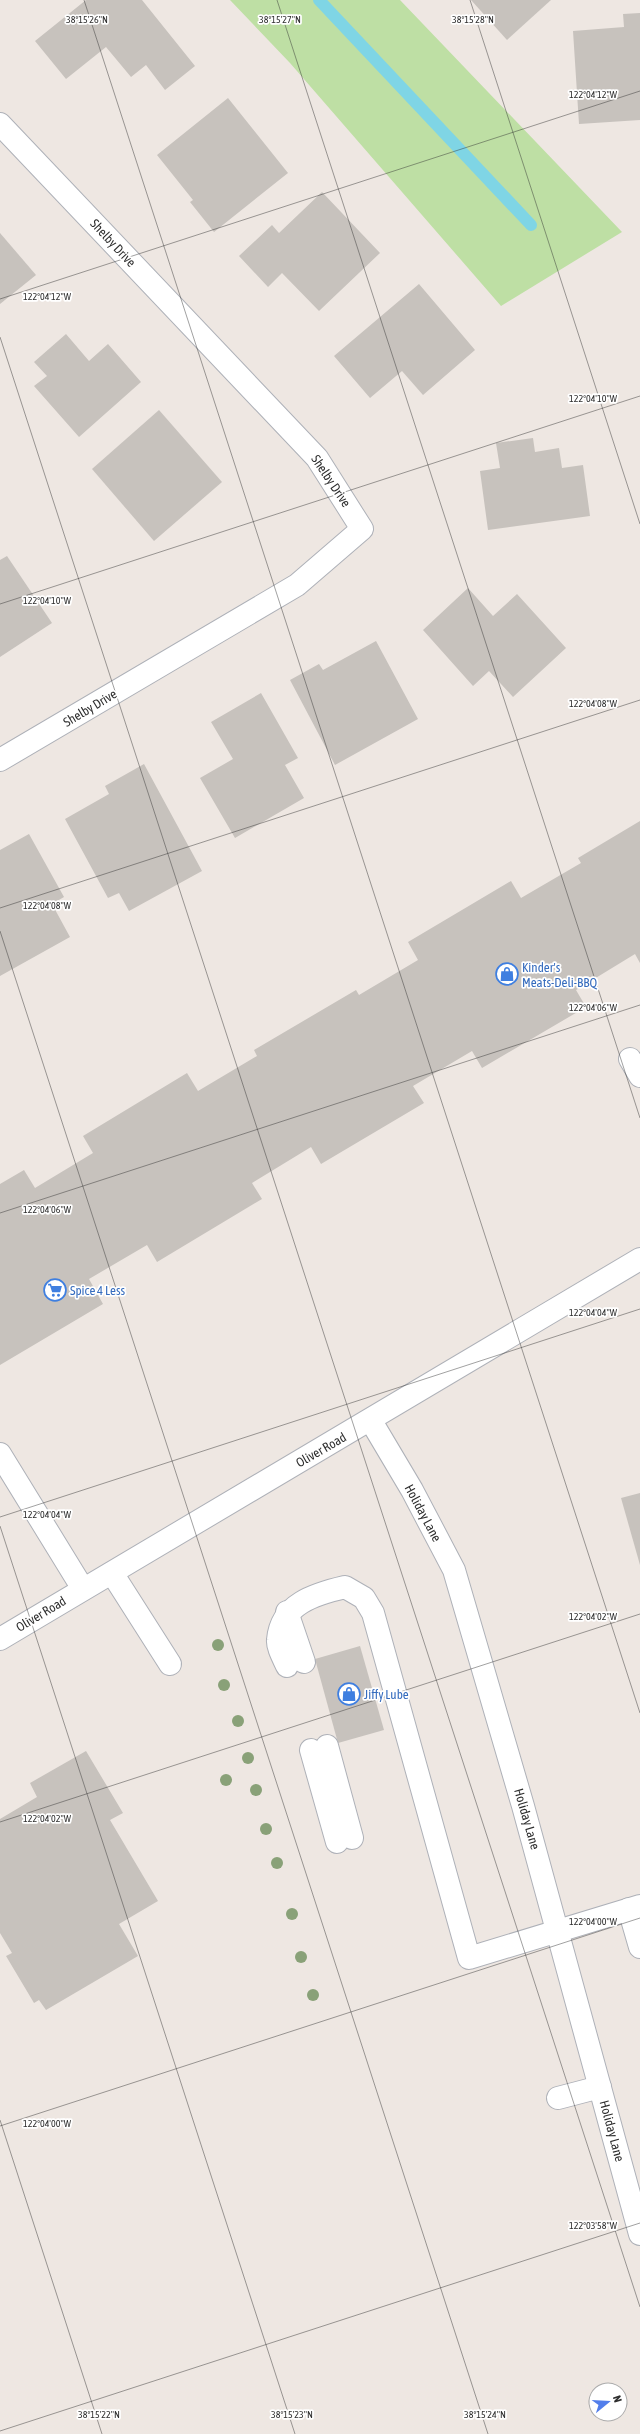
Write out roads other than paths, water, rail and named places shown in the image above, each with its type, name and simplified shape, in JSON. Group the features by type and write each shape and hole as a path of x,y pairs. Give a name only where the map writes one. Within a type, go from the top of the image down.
{"street":[{"name":"Shelby Drive","path":"0,124 317,458 362,529 297,585 0,760"},
{"name":"Oliver Road","path":"0,1639 371,1421 640,1259"},
{"name":"Holiday Lane","path":"371,1421 412,1490 454,1570 558,1931 640,2234"},
{"path":"0,1454 83,1589"},
{"path":"112,1573 170,1664"},
{"path":"295,1664 277,1641 287,1612 316,1594 345,1587 364,1598 373,1613 428,1818 469,1958 635,1908 640,1947"},
{"path":"319,1748 344,1840"},
{"path":"558,2098 600,2087"}],"waterway":[{"path":"319,0 531,225"}],"place":[{"name":"Kinder's Meats-Deli-BBQ","path":"507,974"},
{"name":"Spice 4 Less","path":"55,1290"},
{"name":"Jiffy Lube","path":"349,1694"}]}
